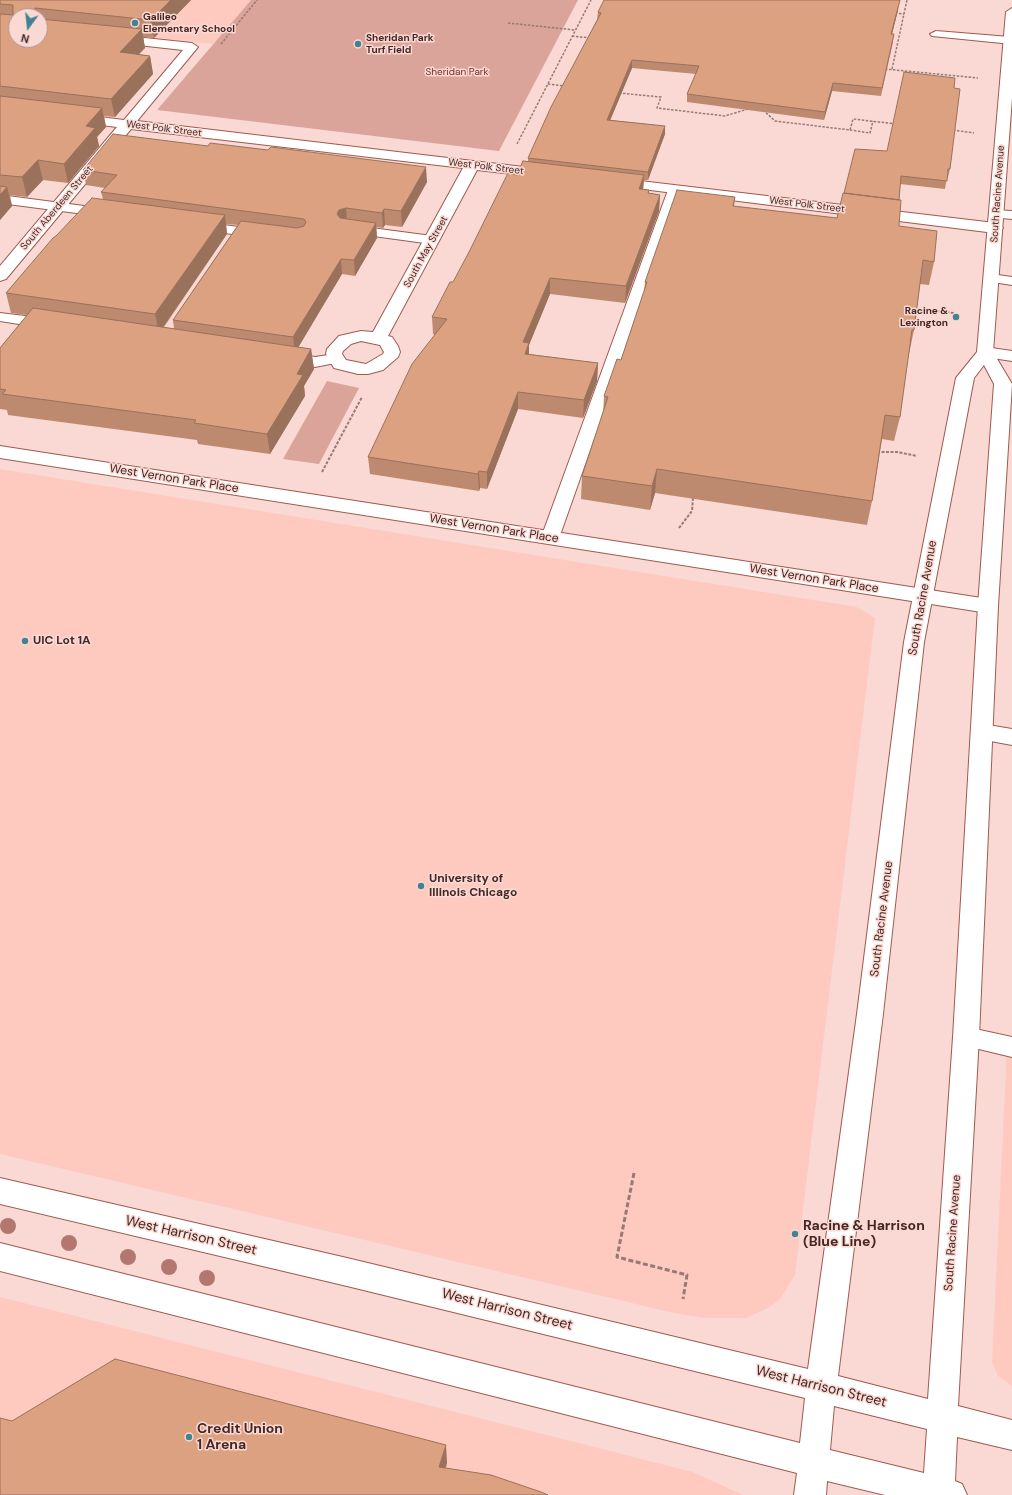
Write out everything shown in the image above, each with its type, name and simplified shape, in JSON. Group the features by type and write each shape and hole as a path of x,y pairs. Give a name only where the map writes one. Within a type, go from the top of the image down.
{"street":[{"name":"South Racine Avenue","path":"810,1495 821,1388 870,1014 914,642 966,378 985,352 996,221 1008,124 1012,12"},
{"name":"South Aberdeen Street","path":"0,276 192,48 103,38"},
{"name":"West Polk Street","path":"60,116 560,176"},
{"name":"South May Street","path":"378,338 472,166"},
{"name":"West Polk Street","path":"598,180 675,190 996,221"},
{"path":"361,336 378,338 390,346 392,352 390,357 377,366 358,369 340,364 335,359 335,349 345,340 361,336"},
{"name":"South Racine Avenue","path":"943,1494 943,1418 947,1322 966,1038 988,606 1003,384 985,352"},
{"path":"985,352 1012,356"},
{"name":"West Vernon Park Place","path":"0,452 988,606"},
{"path":"982,732 1012,737"},
{"name":"West Harrison Street","path":"0,1191 354,1274 1012,1435"},
{"path":"0,1257 943,1494"}],"lane":[{"path":"936,34 1010,41"},
{"path":"550,538 675,190"},
{"path":"0,199 120,215"},
{"path":"996,221 1012,216"},
{"path":"183,223 276,235"},
{"path":"347,229 432,240"},
{"path":"229,244 238,231"},
{"path":"991,278 1012,281"},
{"path":"0,317 62,325"},
{"path":"272,355 315,362 335,359"},
{"path":"966,1038 1012,1047"}],"path":[{"path":"221,44 257,0"},
{"path":"516,146 591,0"},
{"path":"892,69 907,0"},
{"path":"889,13 904,14"},
{"path":"508,23 575,30"},
{"path":"572,36 596,38"},
{"path":"884,68 978,78"},
{"path":"548,84 570,87"},
{"path":"616,92 661,97 657,108 718,116 725,116 751,108"},
{"path":"758,106 776,121 796,124 870,133 872,121"},
{"path":"850,130 853,119 896,124"},
{"path":"951,130 974,133"},
{"path":"908,309 954,313"},
{"path":"322,473 363,396"},
{"path":"874,452 897,452 923,458"},
{"path":"679,528 692,511 694,500 692,492"},
{"path":"634,1173 617,1257 687,1275 683,1299"}],"shaded area":[{"name":"Galileo Elementary School","path":"0,0 251,0 213,44 48,26 48,8 8,8"},
{"name":"University of Illinois Chicago","path":"0,469 857,607 875,618 795,1275 780,1299 768,1308 746,1318 705,1318 674,1313 0,1154"},
{"path":"1007,1046 1012,1047 1012,1386 998,1376 992,1362"},
{"path":"0,1297 693,1472 743,1495 0,1495"}],"green space":[{"name":"Sheridan Park","path":"251,0 578,0 499,151 157,110"},
{"path":"327,381 359,388 319,464 283,459"}],"building":[{"path":"0,0 171,0 151,20 48,9 48,8 13,8 13,5 0,4"},
{"path":"604,0 900,0 891,34 894,34 882,88 833,83 825,112 687,94 699,66 632,60 607,120 665,126 648,172 528,158 551,107 601,13 598,12"},
{"path":"0,14 8,15 8,48 48,48 48,20 142,29 120,52 150,56 111,99 0,86"},
{"path":"904,72 955,78 954,88 960,89 950,169 948,169 947,181 901,176 899,200 844,193 855,149 887,151"},
{"path":"0,96 102,108 86,126 95,128 64,164 38,160 22,177 0,175"},
{"path":"113,134 208,146 210,143 268,150 271,147 426,167 401,211 384,209 382,213 346,208 339,210 337,214 340,218 376,223 354,260 341,259 293,337 173,320 241,221 297,228 304,226 306,222 304,219 101,192 117,175 83,170"},
{"path":"523,161 644,175 639,189 649,190 648,193 660,195 626,286 550,278 523,342 529,343 525,354 598,363 584,400 518,392 487,472 479,471 478,474 368,457 412,364 447,319 432,317 450,282 453,282 469,252 508,173 517,175"},
{"path":"0,186 7,187 0,195"},
{"path":"677,190 735,197 733,206 837,218 843,193 901,200 899,226 937,231 934,262 923,260 914,330 912,330 900,417 885,415 872,501 657,469 652,486 582,476 608,397 604,396 617,359 621,360 647,282 645,282"},
{"path":"92,198 225,215 155,314 6,293 53,238"},
{"path":"33,308 311,349 297,374 303,375 267,434 194,423 196,420 2,394 6,390 0,389 0,348"},
{"name":"Credit Union 1 Arena","path":"115,1359 446,1445 439,1467 491,1475 548,1495 0,1495 0,1418 12,1421"}],"place":[{"name":"Galileo Elementary School","path":"135,23"},
{"name":"Sheridan Park Turf Field","path":"358,44"},
{"name":"Racine & Lexington","path":"956,317"},
{"name":"UIC Lot 1A","path":"25,641"},
{"name":"University of Illinois Chicago","path":"421,886"},
{"name":"Racine & Harrison (Blue Line)","path":"795,1234"},
{"name":"Credit Union 1 Arena","path":"189,1437"}]}
